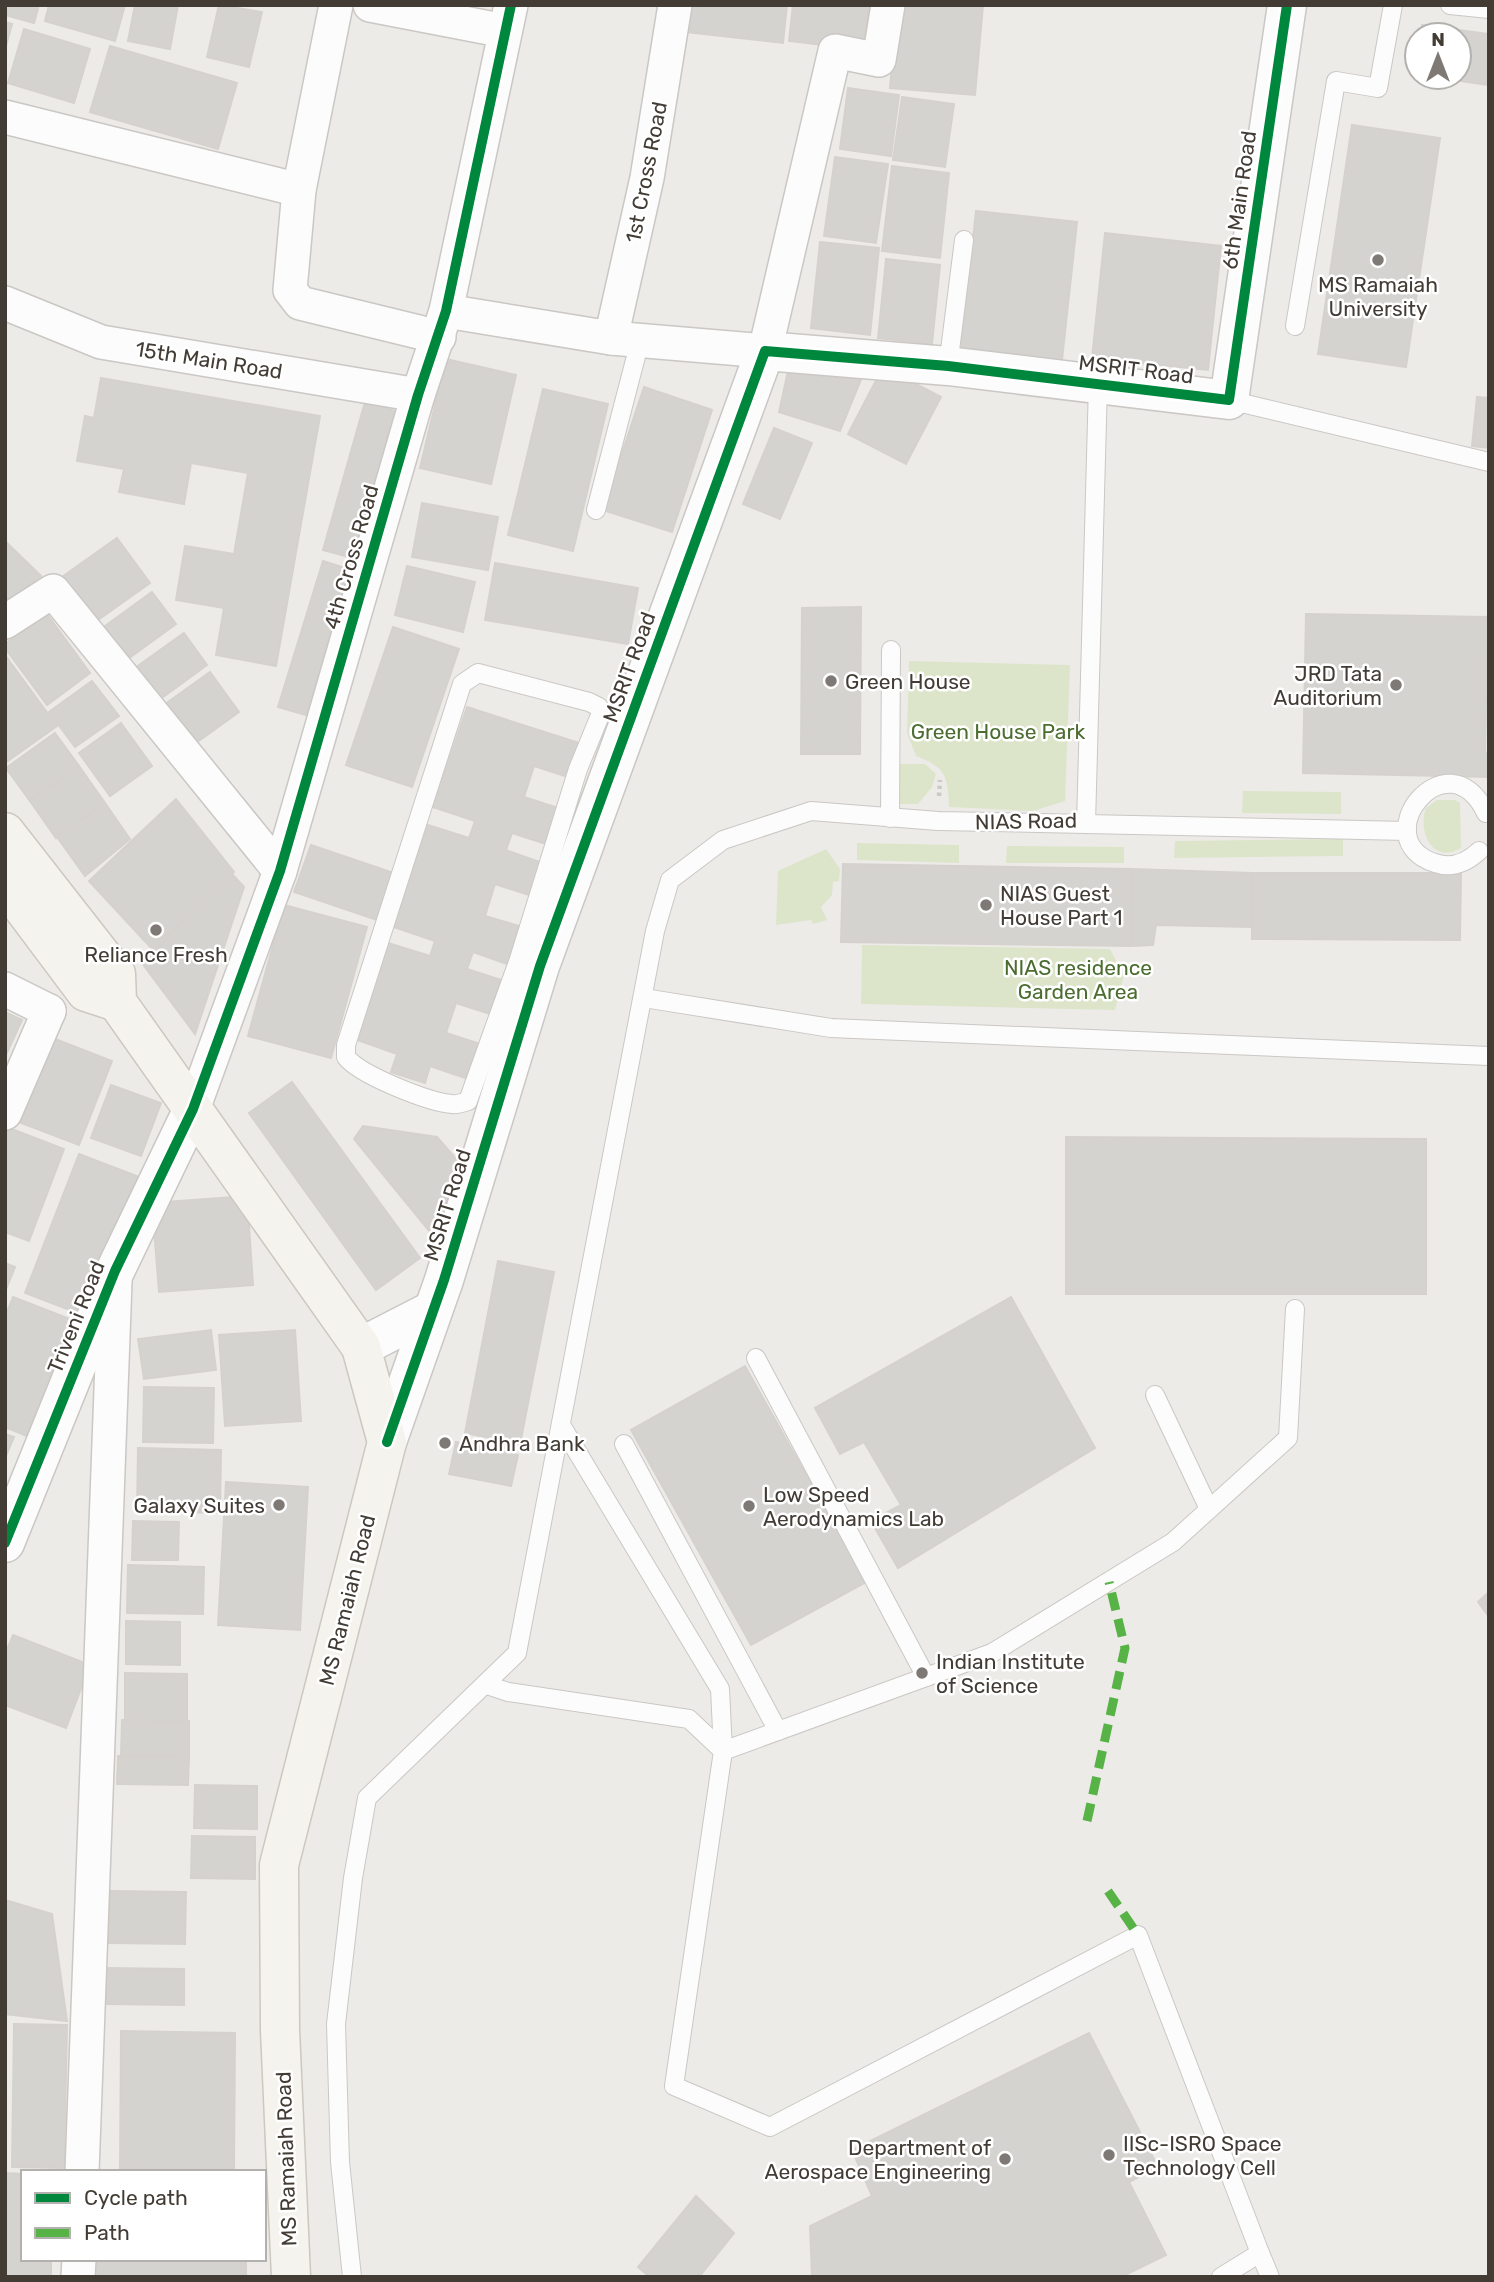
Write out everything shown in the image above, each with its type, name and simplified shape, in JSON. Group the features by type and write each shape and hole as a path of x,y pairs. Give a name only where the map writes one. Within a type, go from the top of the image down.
{"main road":[{"name":"MS Ramaiah Road","path":"5,832 116,974 117,1002 361,1347 387,1442 279,1865 280,2030 290,2277"},
{"path":"5,884 86,992 117,1002"}],"street":[{"path":"336,5 299,190 290,289 300,303 443,324 765,351 835,51 879,60 888,5"},
{"path":"370,5 508,18"},
{"name":"1st Cross Road","path":"626,340 647,177 675,5"},
{"name":"6th Main Road","path":"1229,400 1287,5"},
{"name":"4th Cross Road","path":"192,1109 280,871 418,395 443,324 508,18"},
{"path":"5,117 299,190"},
{"name":"15th Main Road","path":"5,303 101,342 418,395"},
{"name":"MSRIT Road","path":"387,1442 433,1310 529,963 765,351 948,366 1229,400"},
{"path":"5,622 53,592 280,871"},
{"path":"5,989 49,1011 117,1002"},
{"path":"5,1113 49,1011"},
{"name":"Triveni Road","path":"5,1544 115,1271 192,1109"},
{"path":"82,2170 115,1271"},
{"path":"361,1347 433,1310"}],"lane":[{"path":"1295,326 1336,81 1378,88 1393,5"},
{"path":"1450,5 1489,9"},
{"path":"948,366 964,240"},
{"path":"596,510 626,340"},
{"name":"NIAS Road","path":"352,2277 340,2162 336,2024 353,1878 367,1798 487,1685 517,1653 655,931 670,880 723,840 811,811 890,818 1086,824 1098,384"},
{"path":"1229,400 1489,462"},
{"path":"890,818 891,650"},
{"path":"478,673 515,680 589,702 599,707 601,713 578,769 529,963 468,1101 455,1105 438,1102 366,1073 346,1057 346,1045 462,684 478,673"},
{"path":"1479,851 1469,860 1444,866 1419,855 1407,831 1412,805 1432,788 1445,785 1458,786 1470,792 1480,801 1486,813"},
{"path":"1086,824 1407,831"},
{"path":"644,998 831,1028 1489,1056"},
{"path":"723,1751 992,1653 1173,1542 1288,1438 1295,1309"},
{"path":"756,1358 926,1677"},
{"path":"1155,1395 1209,1509"},
{"path":"561,1425 720,1689 723,1751 674,2086 770,2127 1138,1935 1270,2277"},
{"path":"624,1444 778,1731"},
{"path":"487,1685 508,1692 689,1719 723,1751"},
{"path":"1221,2277 1260,2253"}],"green space":[{"name":"Green House Park","path":"909,661 1070,665 1065,801 1033,811 949,807 948,787 943,774 933,764 916,756 907,733"},
{"path":"898,764 925,764 936,774 932,787 918,804 898,804"},
{"path":"1243,791 1341,792 1341,814 1242,813"},
{"path":"1437,800 1455,800 1460,803 1461,848 1451,852 1435,849 1426,836 1426,808"},
{"path":"1343,839 1343,856 1174,858 1175,841"},
{"path":"857,843 959,845 959,863 857,860"},
{"path":"1007,846 1124,847 1124,863 1006,863"},
{"path":"826,849 840,869 839,881 833,882 832,895 821,907 827,920 813,924 811,920 776,925 778,871"},
{"name":"NIAS residence Garden Area","path":"862,945 1110,949 1124,976 1115,1010 861,1004"}],"building":[{"path":"5,5 39,5 34,23 5,15"},
{"path":"49,5 125,5 115,41 45,21"},
{"path":"135,5 178,5 170,49 128,41"},
{"path":"219,5 262,12 249,67 207,57"},
{"path":"690,5 787,5 783,43 687,32"},
{"path":"793,5 869,7 863,50 789,41"},
{"path":"897,5 983,5 975,95 890,88"},
{"path":"5,22 12,24 5,50"},
{"path":"24,29 90,49 74,103 8,83"},
{"path":"1473,32 1489,34 1489,85 1473,83"},
{"path":"110,46 237,83 218,149 90,112"},
{"path":"848,88 899,95 891,156 840,149"},
{"path":"902,97 954,104 945,167 893,160"},
{"path":"1352,125 1440,138 1406,367 1318,354"},
{"path":"835,157 888,164 876,243 824,236"},
{"path":"892,166 949,173 940,258 882,251"},
{"path":"976,211 1077,222 1062,360 961,349"},
{"path":"1105,233 1221,246 1208,370 1092,358"},
{"path":"820,242 879,248 870,335 811,328"},
{"path":"886,259 940,265 932,344 878,338"},
{"path":"446,359 516,375 491,484 420,468"},
{"path":"790,362 862,377 840,431 779,412"},
{"path":"883,367 941,397 906,464 848,434"},
{"path":"101,378 320,416 276,666 216,655 224,608 176,600 185,546 234,554 248,473 191,463 184,504 119,492 124,469 77,461 85,416 94,418"},
{"path":"644,387 712,410 672,532 603,510"},
{"path":"543,389 608,404 573,551 508,535"},
{"path":"1477,397 1489,398 1489,448 1472,446"},
{"path":"365,402 395,411 353,558 323,550"},
{"path":"774,428 812,443 780,519 743,504"},
{"path":"422,503 498,517 488,570 412,557"},
{"path":"117,538 150,583 95,622 62,577"},
{"path":"5,541 41,576 5,604"},
{"path":"323,561 351,570 306,715 278,707"},
{"path":"495,563 638,588 628,644 485,620"},
{"path":"407,566 475,582 463,632 395,615"},
{"path":"152,592 176,624 125,661 101,629"},
{"name":"Green House","path":"861,607 860,754 801,754 802,608"},
{"path":"47,614 90,673 47,705 5,648 5,644"},
{"name":"JRD Tata Auditorium","path":"1306,614 1488,617 1485,753 1489,753 1489,777 1303,773"},
{"path":"393,627 459,649 412,787 346,765"},
{"path":"184,633 207,665 152,705 128,673"},
{"path":"5,655 57,726 5,763"},
{"path":"210,672 239,712 186,750 157,710"},
{"path":"92,681 119,716 75,747 49,712"},
{"path":"467,707 579,743 568,777 534,766 524,797 558,808 546,844 512,833 506,850 540,862 529,895 495,884 485,916 519,926 507,964 473,952 467,969 501,980 490,1014 456,1003 446,1033 480,1044 468,1079 430,1066 425,1083 391,1072 397,1054 357,1040 388,943 430,956 435,941 394,927 428,825 469,838 475,821 433,807"},
{"path":"121,723 152,766 110,796 79,753"},
{"path":"55,733 79,766 30,801 6,768"},
{"path":"79,766 105,803 56,838 30,801"},
{"path":"176,799 234,872 154,951 89,881"},
{"path":"105,803 130,839 85,876 57,837"},
{"path":"311,845 394,873 377,920 294,892"},
{"name":"NIAS Guest House Part 1","path":"843,864 1131,869 1131,946 841,942"},
{"path":"1131,869 1252,873 1250,927 1156,925 1153,945 1131,946"},
{"path":"1252,873 1461,873 1460,940 1252,939"},
{"path":"232,874 244,887 195,1034 142,963"},
{"path":"284,905 367,927 331,1058 248,1036"},
{"path":"5,1012 22,1020 5,1057"},
{"path":"50,1037 112,1061 79,1145 16,1121"},
{"path":"292,1082 420,1258 376,1290 249,1113"},
{"path":"111,1085 161,1103 141,1156 91,1138"},
{"path":"363,1126 437,1137 458,1161 450,1233 435,1238 354,1139"},
{"path":"9,1128 64,1149 29,1241 5,1232 5,1138"},
{"path":"1066,1137 1426,1139 1426,1294 1066,1294"},
{"path":"79,1154 142,1178 88,1317 25,1293"},
{"path":"247,1196 253,1285 159,1292 152,1203"},
{"path":"498,1261 554,1272 520,1444 465,1433"},
{"path":"5,1263 15,1267 5,1292"},
{"path":"13,1297 75,1321 29,1437 5,1427 5,1317"},
{"path":"1011,1297 1095,1448 898,1568 871,1521 901,1505 864,1442 840,1454 815,1408"},
{"path":"211,1330 216,1370 144,1379 138,1339"},
{"path":"295,1330 301,1421 225,1426 219,1335"},
{"name":"Low Speed Aerodynamics Lab","path":"745,1366 866,1582 751,1645 631,1430"},
{"path":"144,1387 214,1388 213,1443 143,1442"},
{"path":"5,1434 14,1437 5,1458"},
{"path":"456,1442 518,1455 511,1486 449,1474"},
{"path":"138,1448 221,1450 220,1513 137,1511"},
{"path":"226,1482 308,1487 300,1630 218,1625"},
{"path":"133,1521 179,1522 178,1560 132,1560"},
{"path":"128,1565 204,1567 203,1614 127,1613"},
{"path":"1489,1592 1489,1617 1478,1602"},
{"path":"126,1621 180,1622 180,1665 126,1664"},
{"path":"13,1635 90,1665 66,1728 5,1705 5,1655"},
{"path":"125,1673 187,1674 187,1721 125,1720"},
{"path":"122,1720 189,1721 189,1757 121,1756"},
{"path":"118,1756 189,1757 188,1785 117,1784"},
{"path":"195,1785 257,1786 257,1829 194,1828"},
{"path":"192,1836 255,1837 255,1879 191,1878"},
{"path":"110,1891 186,1892 185,1944 109,1943"},
{"path":"5,1900 52,1914 67,2021 5,2014"},
{"path":"106,1968 184,1969 184,2005 106,2004"},
{"path":"14,2024 67,2025 64,2168 12,2167"},
{"path":"121,2031 235,2033 234,2169 120,2168"},
{"name":"Department of Aerospace Engineering","path":"1089,2033 1158,2167 1129,2182 1166,2255 1121,2277 812,2277 810,2226 872,2196 852,2150"},
{"path":"5,2173 21,2174 21,2261 51,2261 51,2277 5,2277"},
{"path":"696,2196 734,2233 699,2277 650,2277 638,2267"},
{"path":"87,2261 246,2261 246,2277 87,2277"}],"marked path":[{"path":"1087,1821 1125,1648 1109,1582"},
{"path":"1108,1891 1138,1935"}],"cycle path":[{"path":"5,1543 115,1271 193,1109 280,871 418,395 446,311 511,5"},
{"path":"387,1442 444,1280 540,966 765,351 948,366 1229,400 1287,5"}],"place":[{"name":"MS Ramaiah University","path":"1378,260"},
{"name":"Green House","path":"831,681"},
{"name":"JRD Tata Auditorium","path":"1396,685"},
{"name":"NIAS Guest House Part 1","path":"986,905"},
{"name":"Reliance Fresh","path":"156,930"},
{"name":"Andhra Bank","path":"445,1443"},
{"name":"Galaxy Suites","path":"279,1505"},
{"name":"Low Speed Aerodynamics Lab","path":"749,1506"},
{"name":"Indian Institute of Science","path":"922,1673"},
{"name":"IISc-ISRO Space Technology Cell","path":"1109,2155"},
{"name":"Department of Aerospace Engineering","path":"1005,2159"}]}
